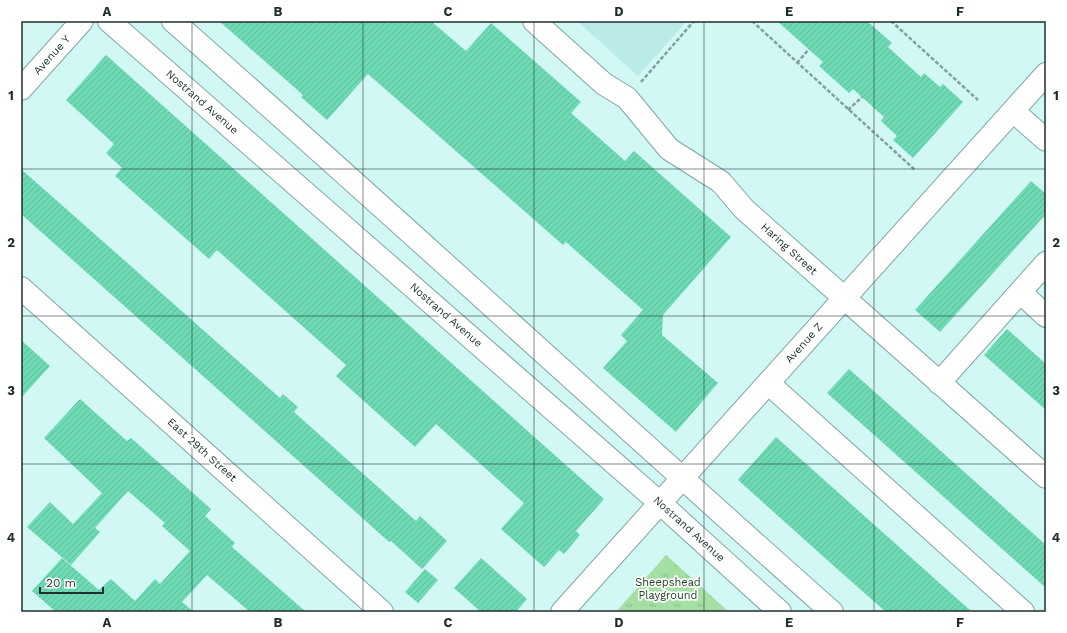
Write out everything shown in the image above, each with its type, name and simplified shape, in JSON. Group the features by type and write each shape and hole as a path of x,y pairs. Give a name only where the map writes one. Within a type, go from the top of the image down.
{"street":[{"name":"Avenue Y","path":"21,89 82,21"},
{"name":"Nostrand Avenue","path":"109,21 660,503 780,612"},
{"path":"173,21 316,147 682,479 832,612"},
{"name":"Haring Street","path":"534,21 604,84 627,98 669,149 721,182 744,209 1046,477"},
{"name":"Avenue Z","path":"562,612 1046,74"},
{"path":"1013,111 1046,140"},
{"path":"939,383 1046,263"},
{"name":"East 29th Street","path":"21,288 382,612"},
{"path":"1020,292 1046,316"},
{"path":"768,383 1023,612"}],"path":[{"path":"640,83 694,21"},
{"path":"752,21 915,170"},
{"path":"891,21 978,100"},
{"path":"797,63 809,50"},
{"path":"848,110 862,97"}],"shaded area":[{"path":"577,21 687,21 638,76"}],"green space":[{"name":"Sheepshead Playground","path":"666,555 729,612 616,612"}],"building":[{"path":"219,21 431,21 466,51 491,23 581,102 571,113 625,161 634,151 731,237 663,315 662,335 718,383 676,432 603,368 627,341 621,335 643,310 566,242 563,245 368,74 327,120 301,97 303,95"},
{"path":"777,21 867,21 892,43 888,47 921,77 924,73 940,87 943,84 963,102 913,158 893,140 897,136 881,121 884,117 853,89 849,93 819,66 823,62"},
{"path":"106,55 604,499 576,531 580,535 564,554 559,550 544,567 501,529 524,503 436,424 415,447 336,376 346,365 217,250 209,259 115,176 122,168 106,153 114,144 66,100"},
{"path":"21,169 280,398 283,394 298,407 294,412 416,521 420,516 447,541 422,569 391,541 389,542 21,214"},
{"path":"1031,181 1046,194 1046,214 940,332 915,310"},
{"path":"1007,329 1046,364 1046,410 984,355"},
{"path":"21,340 50,366 21,398"},
{"path":"849,369 1046,545 1046,588 827,393"},
{"path":"80,399 127,441 131,438 211,509 205,516 235,543 232,547 306,612 250,612 207,575 182,602 194,612 56,612 32,591 62,558 99,590 111,579 135,601 155,579 160,584 190,551 162,526 165,523 128,491 95,528 100,532 71,565 27,527 50,502 73,524 102,493 44,438"},
{"path":"776,437 972,612 886,612 835,567 738,480"},
{"path":"481,558 527,599 516,612 481,612 454,588"},
{"path":"425,569 438,580 418,603 405,592"}]}
